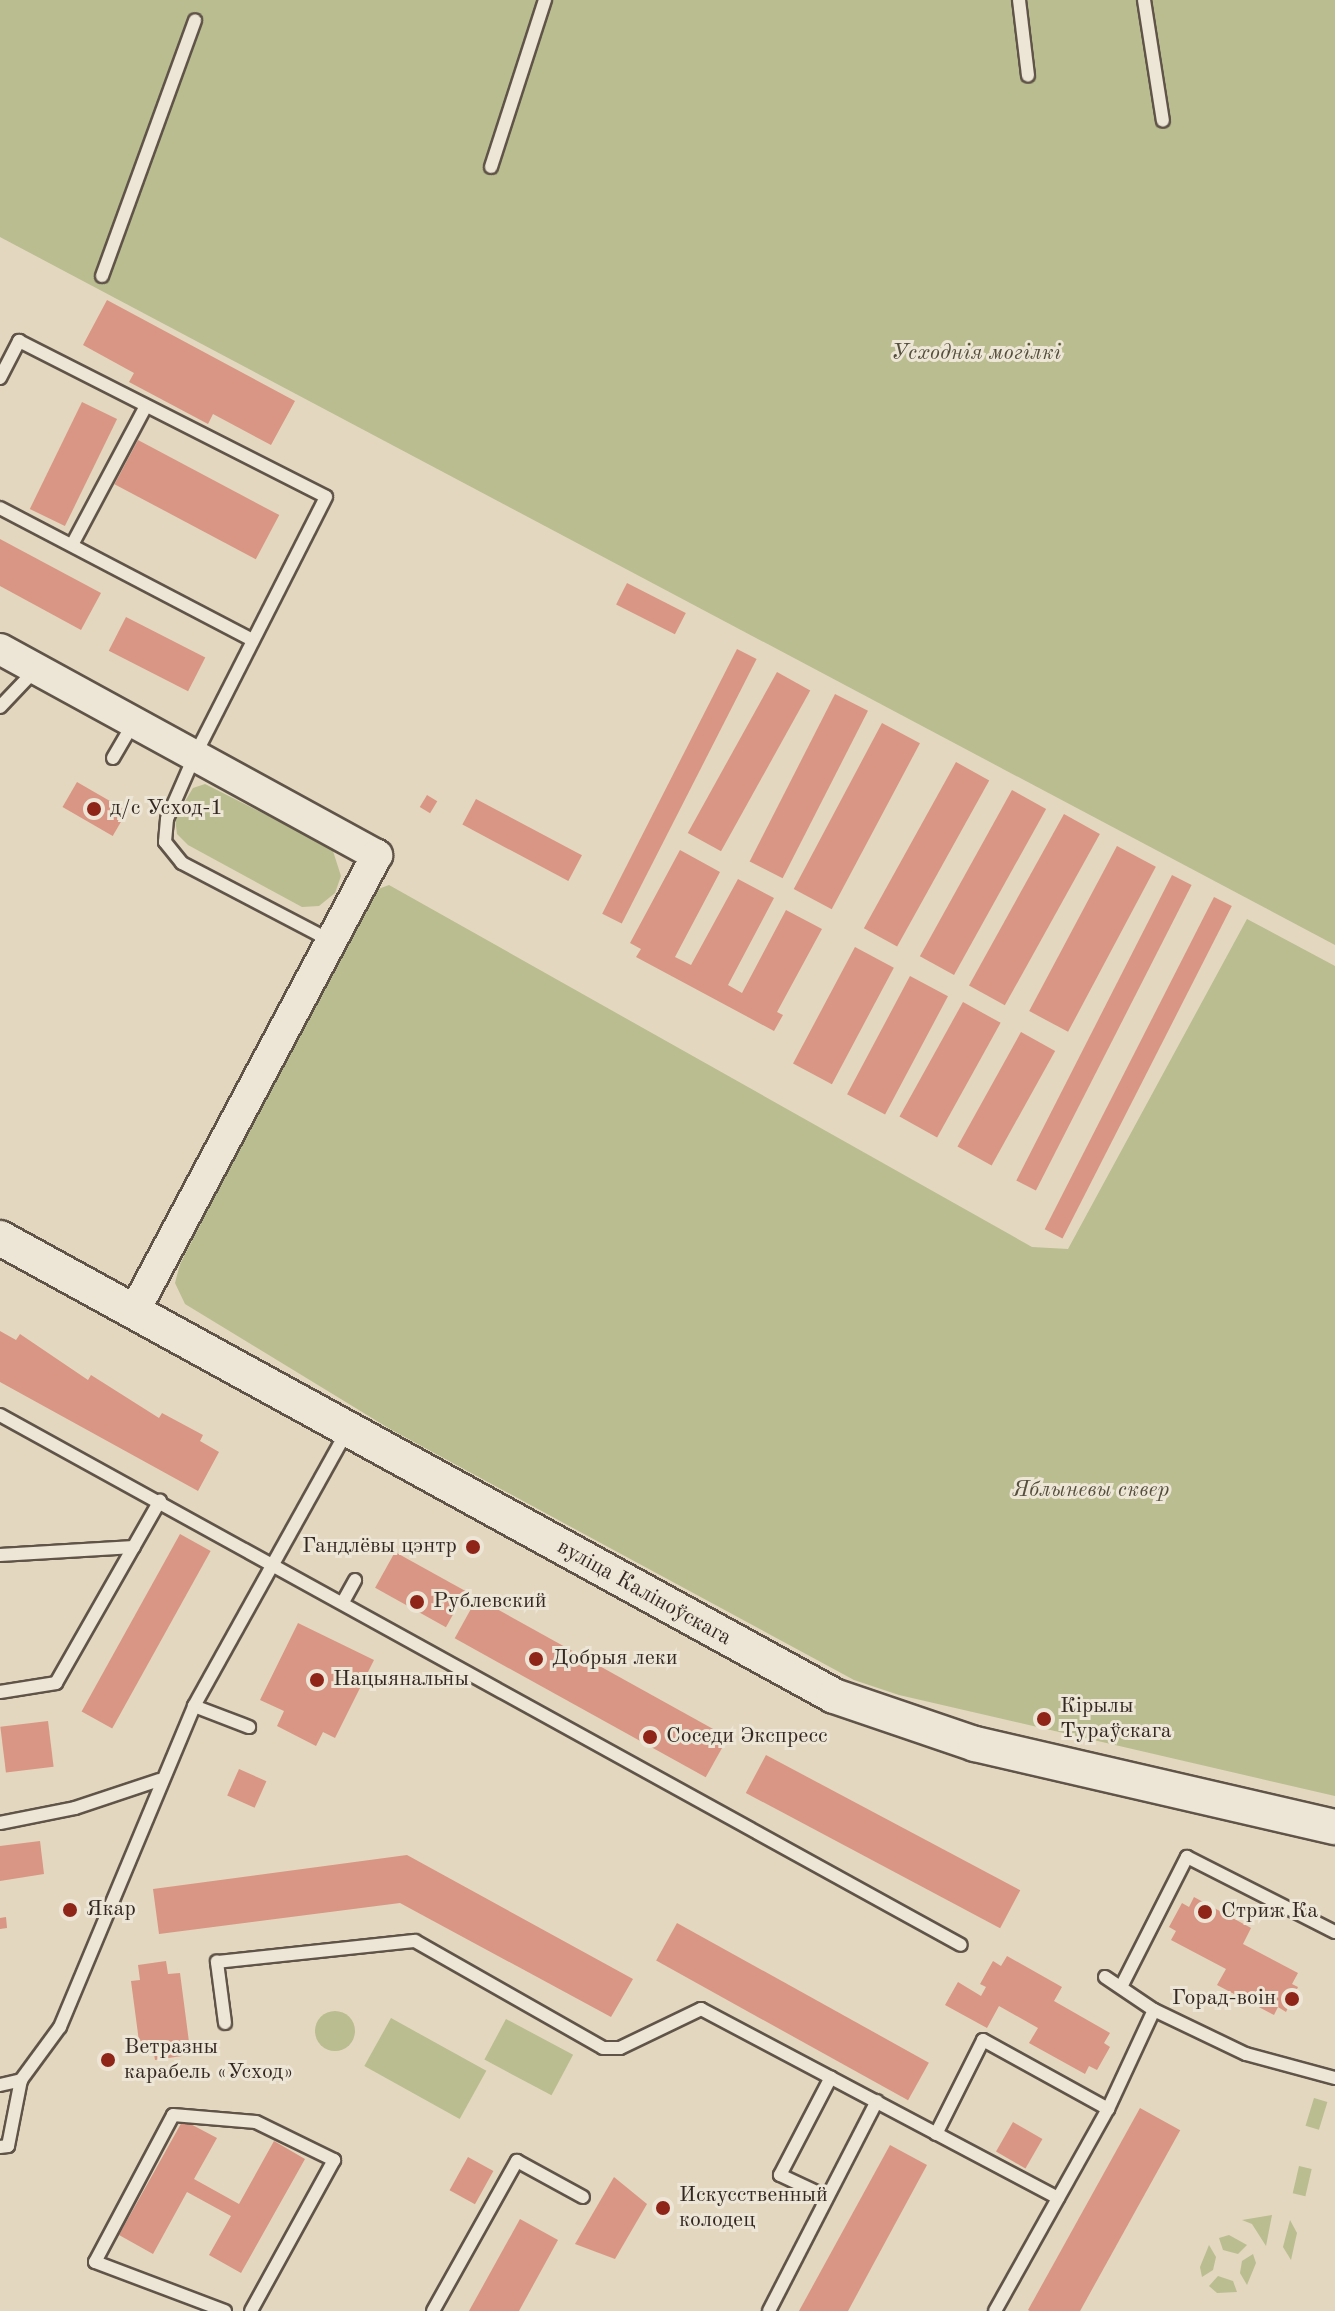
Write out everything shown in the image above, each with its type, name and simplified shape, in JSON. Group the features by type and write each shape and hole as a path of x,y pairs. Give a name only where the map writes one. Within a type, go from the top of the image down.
{"main road":[{"name":"вуліца Каліноўскага","path":"0,1238 805,1681 870,1711 975,1744 1335,1827"}],"street":[{"path":"0,649 377,855 135,1310"}],"lane":[{"path":"491,167 545,0"},
{"path":"1019,0 1028,75"},
{"path":"1144,0 1163,121"},
{"path":"102,276 195,20"},
{"path":"0,378 19,341 326,497 195,755 167,819 165,842 182,863 331,941"},
{"path":"72,545 146,406"},
{"path":"0,508 253,640"},
{"path":"2,701 36,669"},
{"path":"113,758 135,721"},
{"path":"0,1415 961,1945"},
{"path":"0,2147 8,2146 21,2080 60,2027 159,1780 194,1706 270,1562 348,1429"},
{"path":"0,1692 56,1683 160,1501"},
{"path":"0,1555 134,1547"},
{"path":"343,1602 355,1580"},
{"path":"194,1706 249,1727"},
{"path":"0,1823 75,1808 159,1780"},
{"path":"1121,1987 1187,1857 1335,1932"},
{"path":"225,2023 217,1962 415,1941 603,2048 620,2048 701,2009 936,2134 962,2143 1058,2198"},
{"path":"1105,1977 1154,2010 1246,2054 1335,2078"},
{"path":"995,2311 1108,2109 1154,2010"},
{"path":"936,2134 983,2040 1108,2109"},
{"path":"827,2197 780,2175 831,2077"},
{"path":"0,2085 21,2080"},
{"path":"769,2311 877,2101"},
{"path":"225,2311 95,2262 173,2115 256,2122 334,2160 251,2311"},
{"path":"433,2311 517,2161 583,2197"}],"green space":[{"name":"Усходнія могілкі","path":"0,0 1335,0 1335,945 0,237"},
{"path":"205,784 332,848 341,876 335,893 319,906 302,907 188,845 177,834 175,818 193,788"},
{"name":"Яблыневы сквер","path":"389,885 1032,1247 1068,1249 1247,919 1335,966 1335,1796 899,1695 854,1680 390,1429 185,1304 175,1283 180,1264 373,891"},
{"path":"335,2011 349,2017 355,2031 349,2045 335,2051 321,2045 315,2031 321,2017"},
{"path":"391,2018 486,2071 460,2119 364,2066"},
{"path":"506,2019 573,2055 552,2095 484,2060"},
{"path":"1314,2098 1327,2102 1319,2130 1306,2126"},
{"path":"1299,2166 1312,2169 1305,2196 1293,2193"},
{"path":"1272,2215 1266,2246 1252,2224 1242,2220"},
{"path":"1290,2220 1297,2233 1291,2260 1283,2247"},
{"path":"1229,2235 1247,2245 1238,2254 1223,2250 1219,2238"},
{"path":"1209,2245 1216,2257 1213,2270 1202,2277 1200,2267"},
{"path":"1253,2254 1256,2263 1247,2285 1240,2273 1242,2261"},
{"path":"1218,2276 1233,2281 1237,2292 1217,2293 1209,2286"}],"building":[{"path":"107,300 295,401 271,445 213,414 208,424 129,382 134,373 83,345"},
{"path":"82,402 117,419 65,526 30,509"},
{"path":"138,440 279,515 256,559 115,484"},
{"path":"0,539 101,593 81,630 0,586"},
{"path":"627,583 686,613 675,634 616,604"},
{"path":"126,617 205,657 188,691 109,651"},
{"path":"737,649 757,659 622,924 602,914"},
{"path":"777,672 810,690 721,851 688,833"},
{"path":"835,694 868,711 783,878 750,862"},
{"path":"882,723 920,743 832,909 794,889"},
{"path":"956,762 989,780 897,947 864,928"},
{"name":"д/с Усход-1","path":"77,782 127,811 113,836 62,807"},
{"path":"1012,790 1046,809 954,975 920,956"},
{"path":"427,795 437,801 430,813 420,807"},
{"path":"476,799 582,855 568,881 462,825"},
{"path":"1064,814 1100,834 1005,1005 969,985"},
{"path":"1117,846 1156,867 1068,1032 1029,1011"},
{"path":"680,850 720,872 675,957 691,965 738,879 774,898 728,985 742,993 786,910 822,929 777,1012 783,1015 774,1031 636,957 641,949 630,943"},
{"path":"1172,875 1192,885 1036,1191 1016,1181"},
{"path":"1214,897 1232,906 1062,1238 1045,1229"},
{"path":"855,947 894,968 832,1084 793,1064"},
{"path":"910,976 948,996 885,1115 847,1094"},
{"path":"963,1002 1001,1023 937,1137 899,1117"},
{"path":"1021,1032 1055,1051 992,1165 957,1147"},
{"path":"0,1331 16,1340 20,1334 88,1380 91,1375 159,1418 162,1413 203,1435 200,1441 219,1452 198,1491 0,1382"},
{"path":"180,1534 211,1551 112,1729 82,1712"},
{"path":"395,1552 466,1591 446,1627 375,1588"},
{"path":"477,1598 728,1737 706,1777 455,1638"},
{"name":"Нацыянальны","path":"298,1623 374,1660 335,1738 323,1732 316,1746 277,1726 284,1711 260,1700"},
{"path":"48,1721 54,1767 6,1773 0,1727"},
{"path":"766,1755 1020,1890 1000,1928 746,1793"},
{"path":"239,1769 266,1781 255,1808 227,1795"},
{"path":"40,1841 44,1874 0,1881 0,1846"},
{"path":"407,1855 633,1979 611,2017 400,1903 159,1934 153,1889"},
{"path":"1194,1897 1251,1928 1243,1944 1298,1973 1292,1984 1298,1987 1286,2012 1278,2007 1274,2015 1217,1985 1226,1969 1171,1940 1176,1931 1169,1927 1182,1903 1189,1907"},
{"path":"6,1917 7,1928 0,1929 0,1918"},
{"path":"677,1923 929,2063 908,2100 656,1961"},
{"path":"1007,1956 1062,1987 1054,2001 1110,2033 1104,2043 1110,2047 1097,2070 1089,2066 1085,2074 1029,2043 1038,2028 999,2006 987,2028 945,2005 958,1982 981,1996 986,1987 980,1984 993,1961 1001,1966"},
{"path":"166,1961 168,1974 180,1973 189,2042 180,2044 182,2056 155,2060 153,2047 140,2049 131,1981 140,1980 138,1965"},
{"path":"1140,2108 1180,2130 1080,2311 1028,2310"},
{"path":"183,2120 217,2138 194,2179 239,2204 274,2141 305,2159 241,2273 209,2255 231,2216 187,2192 153,2254 119,2235"},
{"path":"1013,2122 1042,2139 1025,2168 996,2151"},
{"path":"890,2145 927,2165 848,2311 799,2311"},
{"path":"468,2157 493,2171 475,2204 450,2190"},
{"path":"614,2177 647,2204 615,2259 575,2244"},
{"path":"520,2219 558,2240 519,2311 469,2311"}],"place":[{"name":"д/с Усход-1","path":"94,809"},
{"name":"Гандлёвы цэнтр","path":"473,1547"},
{"name":"Рублевский","path":"417,1602"},
{"name":"Добрыя леки","path":"536,1659"},
{"name":"Нацыянальны","path":"317,1680"},
{"name":"Кірылы Тураўскага","path":"1044,1719"},
{"name":"Соседи Экспресс","path":"650,1737"},
{"name":"Якар","path":"70,1910"},
{"name":"Стриж Ка","path":"1205,1912"},
{"name":"Горад-воін","path":"1292,1999"},
{"name":"Ветразны карабель «Усход»","path":"108,2060"},
{"name":"Искусственный колодец","path":"663,2208"}]}
